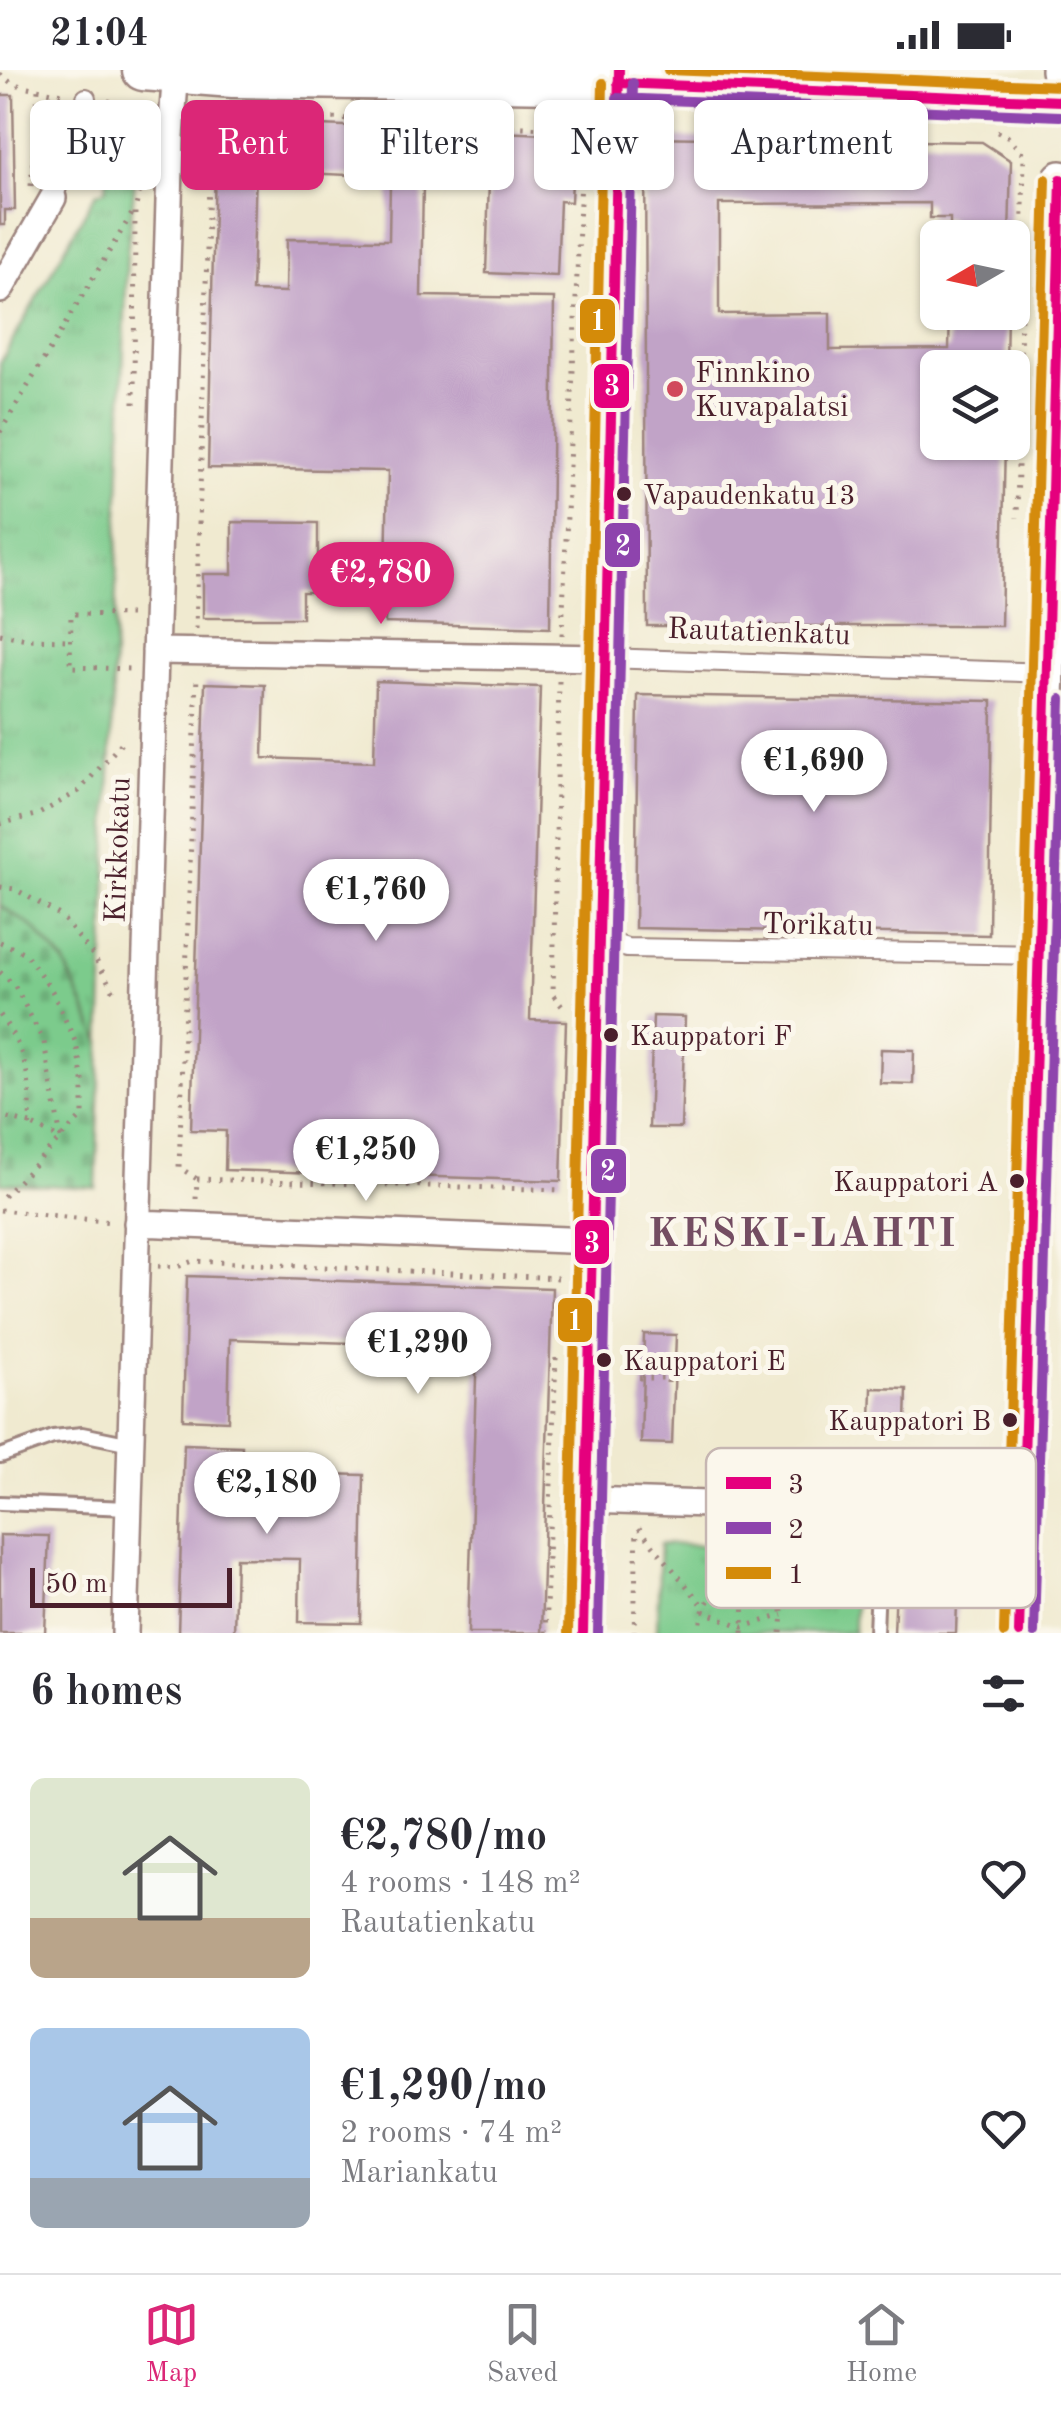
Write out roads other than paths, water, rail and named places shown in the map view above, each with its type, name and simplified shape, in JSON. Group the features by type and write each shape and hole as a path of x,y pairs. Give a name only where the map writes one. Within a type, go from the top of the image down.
{"main road":[{"path":"1060,70 1061,80"},
{"path":"151,76 618,76 1061,101"},
{"path":"583,1633 618,76"},
{"path":"1024,1448 1038,955 1054,673 1061,180"},
{"path":"1019,1633 1020,1608"}],"street":[{"name":"Kirkkokatu","path":"125,1633 136,1265 128,1223 155,650 170,155 151,76"},
{"path":"0,290 42,192 84,117 86,98"},
{"name":"Rautatienkatu","path":"155,650 606,658 1054,673"},
{"name":"Torikatu","path":"599,939 626,948 1038,955"},
{"path":"128,1223 592,1240"},
{"path":"587,1500 706,1503"}],"lane":[{"path":"0,1456 54,1437 82,1434 131,1444"},
{"path":"0,1503 129,1508"},
{"path":"876,1633 877,1608"}],"place":[{"name":"Finnkino Kuvapalatsi","path":"675,389"},
{"name":"Vapaudenkatu 13","path":"624,494"},
{"name":"Kauppatori F","path":"611,1035"},
{"name":"Kauppatori A","path":"1017,1181"},
{"name":"Kauppatori E","path":"604,1360"},
{"name":"Kauppatori B","path":"1010,1420"}],"district":[{"name":"KESKI-LAHTI","path":"803,1232"}]}
